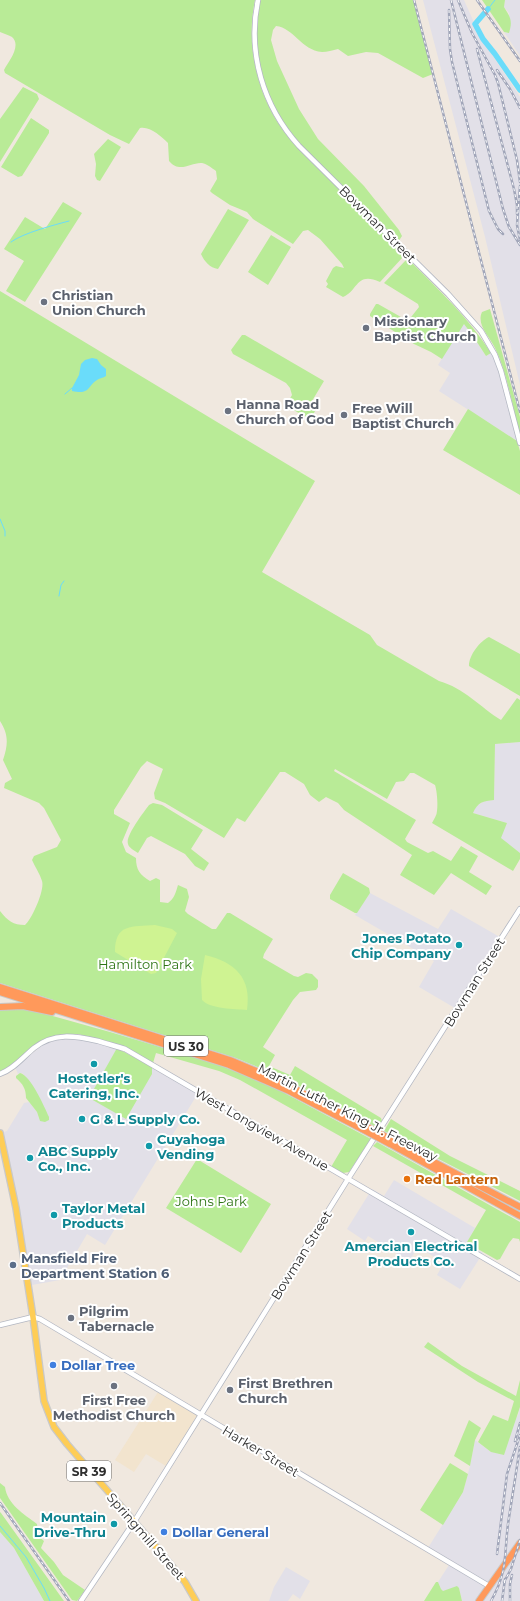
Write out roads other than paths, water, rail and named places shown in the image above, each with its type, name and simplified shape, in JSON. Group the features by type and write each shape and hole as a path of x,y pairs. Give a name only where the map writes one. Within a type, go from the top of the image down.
{"highway":[{"name":"Martin Luther King Jr. Freeway","path":"0,987 237,1063 280,1081 391,1142 520,1205"},
{"name":"Martin Luther King Jr. Freeway","path":"0,992 229,1065 267,1080 363,1127"},
{"path":"0,1007 23,1006 40,1009 176,1048"},
{"name":"Martin Luther King Jr. Freeway","path":"391,1142 520,1217"},
{"path":"478,1601 520,1543"}],"main road":[{"name":"Springmill Street","path":"0,1133 16,1208 43,1393 50,1420 67,1444 184,1580 196,1601"}],"street":[{"name":"Bowman Street","path":"258,0 254,33 257,64 267,97 281,123 299,146 448,294 480,331 495,355 501,371 520,443"},
{"name":"Bowman Street","path":"81,1601 134,1522 348,1179 520,909"},
{"name":"West Longview Avenue","path":"0,1074 13,1066 42,1042 57,1037 77,1036 130,1051 520,1279"},
{"path":"0,1325 33,1317"},
{"name":"Harker Street","path":"33,1317 44,1322 489,1586"}],"water":[{"path":"92,358 97,359 106,369 106,376 94,382 86,391 72,391 72,388 79,375 81,364 85,360"}],"waterway":[{"path":"488,9 495,0"},
{"path":"488,9 475,24 483,39 520,90"},
{"path":"11,242 31,232 69,221"},
{"path":"65,394 72,388"},
{"path":"0,519 5,531 5,536"},
{"path":"59,596 61,585 64,581"},
{"path":"0,1526 26,1557 50,1601"}],"railway":[{"path":"414,0 520,412"},
{"path":"451,0 503,209 509,227 520,245"},
{"path":"458,0 472,33 498,83 517,160 520,182"},
{"path":"477,0 520,61"},
{"path":"449,10 450,49 452,62 489,211 498,229 503,234"},
{"path":"477,49 514,189 517,214"},
{"path":"497,70 510,89 520,108"},
{"path":"520,186 517,225 520,240"},
{"path":"515,1441 520,1423"},
{"path":"497,1554 507,1474 520,1435"},
{"path":"491,1601 503,1572 508,1524 520,1447"},
{"path":"0,1503 69,1601"},
{"path":"504,1582 511,1569 520,1540"},
{"path":"510,1601 510,1584 512,1575"},
{"path":"502,1601 505,1579"}],"place":[{"name":"Christian Union Church","path":"44,302"},
{"name":"Missionary Baptist Church","path":"366,328"},
{"name":"Hanna Road Church of God","path":"228,411"},
{"name":"Free Will Baptist Church","path":"344,415"},
{"name":"Jones Potato Chip Company","path":"459,945"},
{"name":"Hostetler's Catering, Inc.","path":"94,1064"},
{"name":"G & L Supply Co.","path":"82,1119"},
{"name":"Cuyahoga Vending","path":"149,1146"},
{"name":"ABC Supply Co., Inc.","path":"30,1158"},
{"name":"Red Lantern","path":"407,1179"},
{"name":"Taylor Metal Products","path":"54,1215"},
{"name":"Amercian Electrical Products Co.","path":"411,1232"},
{"name":"Mansfield Fire Department Station 6","path":"13,1265"},
{"name":"Pilgrim Tabernacle","path":"71,1318"},
{"name":"Dollar Tree","path":"53,1365"},
{"name":"First Free Methodist Church","path":"114,1386"},
{"name":"First Brethren Church","path":"230,1390"},
{"name":"Mountain Drive-Thru","path":"114,1524"},
{"name":"Dollar General","path":"164,1532"}],"park label":[{"name":"Hamilton Park","path":"145,964"},
{"name":"Johns Park","path":"211,1201"}]}
